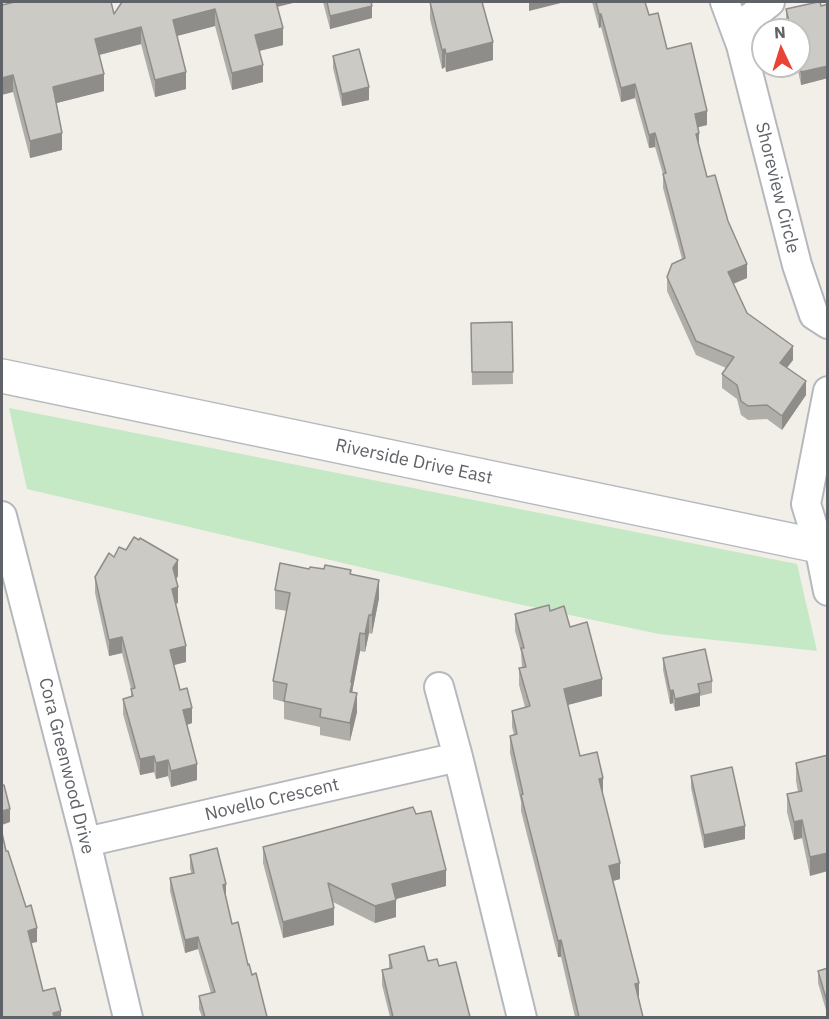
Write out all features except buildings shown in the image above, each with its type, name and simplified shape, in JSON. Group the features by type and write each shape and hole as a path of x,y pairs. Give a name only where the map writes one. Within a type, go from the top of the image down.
{"main road":[{"name":"Riverside Drive East","path":"2,376 825,542"}],"street":[{"name":"Shoreview Circle","path":"725,2 741,45 797,265 814,315 828,324"},
{"path":"741,45 746,22 770,2"},
{"path":"828,391 806,504 825,542 828,591"},
{"name":"Cora Greenwood Drive","path":"2,516 86,842 128,1017"},
{"path":"439,687 522,1017"},
{"name":"Novello Crescent","path":"86,842 458,757"}],"green space":[{"path":"9,408 797,564 817,651 659,634 518,604 27,489"}]}
